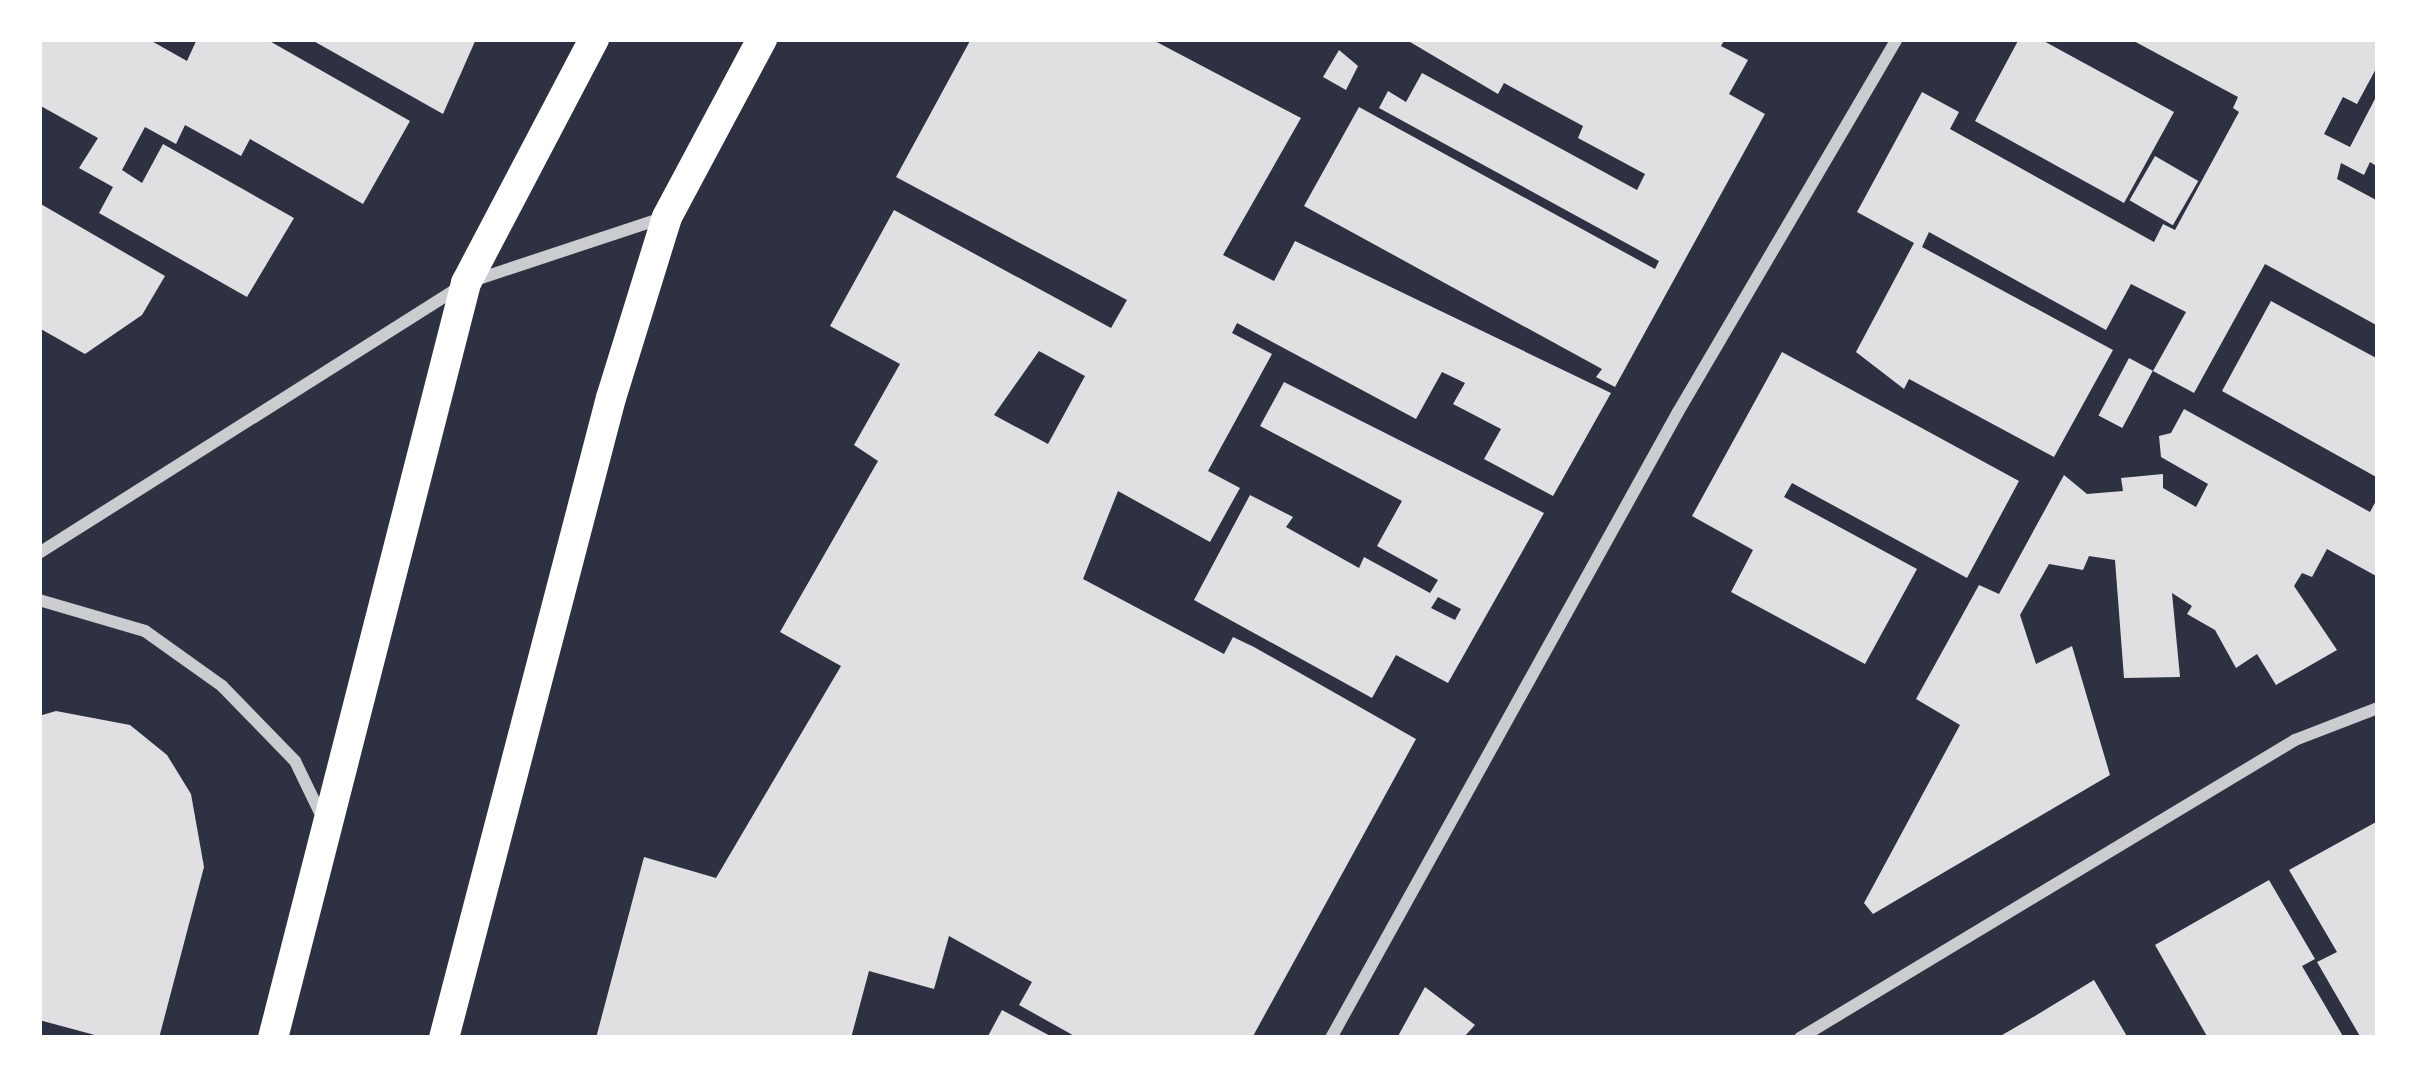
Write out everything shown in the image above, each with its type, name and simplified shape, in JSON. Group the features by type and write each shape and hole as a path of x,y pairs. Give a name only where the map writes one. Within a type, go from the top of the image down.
{"main road":[{"path":"273,1038 466,283 595,39"},
{"path":"444,1038 610,398 667,217 763,39"}],"street":[{"path":"1331,1038 1678,412 1897,39"},
{"path":"39,553 466,283 667,217"},
{"path":"39,600 145,631 222,686 296,760 329,832"},
{"path":"1800,1038 2295,740 2378,707"}],"building":[{"path":"39,39 148,39 187,61 197,39 266,39 410,121 363,204 250,139 241,156 185,125 176,144 145,127 122,170 142,183 163,144 294,218 247,297 99,213 113,187 79,168 98,138 39,105"},
{"path":"310,39 476,39 443,114"},
{"path":"971,39 1151,39 1301,118 1223,255 1274,281 1295,241 1611,393 1553,496 1484,459 1501,429 1453,404 1465,383 1442,372 1416,419 1237,323 1232,333 1272,354 1208,471 1240,488 1210,542 1118,491 1083,579 1224,654 1233,637 1254,647 1416,739 1252,1038 1078,1038 1019,1005 1032,982 949,936 934,989 869,971 851,1038 596,1038 644,857 716,878 841,666 780,632 878,461 854,445 900,364 830,326 894,210 1111,328 1127,300 896,177","holes":["1039,351 1085,376 1048,444 994,415"]},
{"path":"1405,39 1725,39 1721,46 1748,60 1729,94 1765,114 1615,387 1596,377 1602,369 1304,206 1359,107 1655,269 1659,261 1379,108 1388,91 1406,102 1422,73 1637,190 1645,174 1578,138 1583,126 1504,83 1498,94"},
{"path":"2019,39 2040,39 2174,112 2124,203 1975,121"},
{"path":"2130,39 2378,39 2378,65 2357,104 2343,97 2324,134 2350,147 2378,93 2378,167 2370,162 2364,175 2341,163 2337,179 2378,201 2378,326 2265,264 2194,393 2153,371 2186,312 2131,284 2106,330 1929,232 1922,247 2113,350 2054,457 1909,379 1904,389 1856,352 1914,243 1857,212 1922,92 1959,112 1950,129 2154,242 2163,224 2175,230 2239,112 2233,108 2238,97"},
{"path":"1339,50 1358,66 1346,90 1323,77"},
{"path":"2155,156 2198,181 2173,225 2130,200"},
{"path":"39,203 165,276 142,315 85,354 39,328"},
{"path":"2271,301 2378,359 2378,478 2222,391"},
{"path":"1782,352 2019,481 1967,578 1792,483 1784,497 1917,569 1865,664 1731,592 1753,550 1692,516"},
{"path":"2129,358 2153,371 2122,428 2098,415"},
{"path":"1284,382 1544,513 1448,683 1396,655 1372,698 1194,600 1250,495 1293,517 1286,527 1359,568 1364,557 1430,593 1438,580 1377,546 1402,501 1260,426","holes":["1438,597 1461,609 1455,620 1431,608"]},
{"path":"2184,409 2370,512 2378,497 2378,577 2327,549 2312,577 2302,573 2294,586 2337,650 2276,685 2257,654 2236,668 2215,630 2187,614 2192,606 2172,593 2180,677 2124,678 2115,560 2089,556 2083,570 2049,564 2020,615 2036,664 2072,646 2110,775 1873,914 1864,903 1960,725 1916,699 1979,585 1999,594 2064,475 2087,494 2123,491 2121,478 2163,474 2163,488 2196,507 2208,484 2161,457 2159,436 2171,433"},
{"path":"56,711 130,725 167,755 191,794 204,867 159,1038 106,1038 39,1020 39,716"},
{"path":"2378,821 2378,1038 2361,1038 2317,962 2337,952 2289,870"},
{"path":"2269,880 2315,959 2302,966 2344,1038 2208,1038 2155,945"},
{"path":"2094,980 2128,1038 1997,1038 2035,1016"},
{"path":"1425,987 1475,1025 1463,1038 1397,1038"},
{"path":"1002,1010 1054,1038 987,1038"}]}
